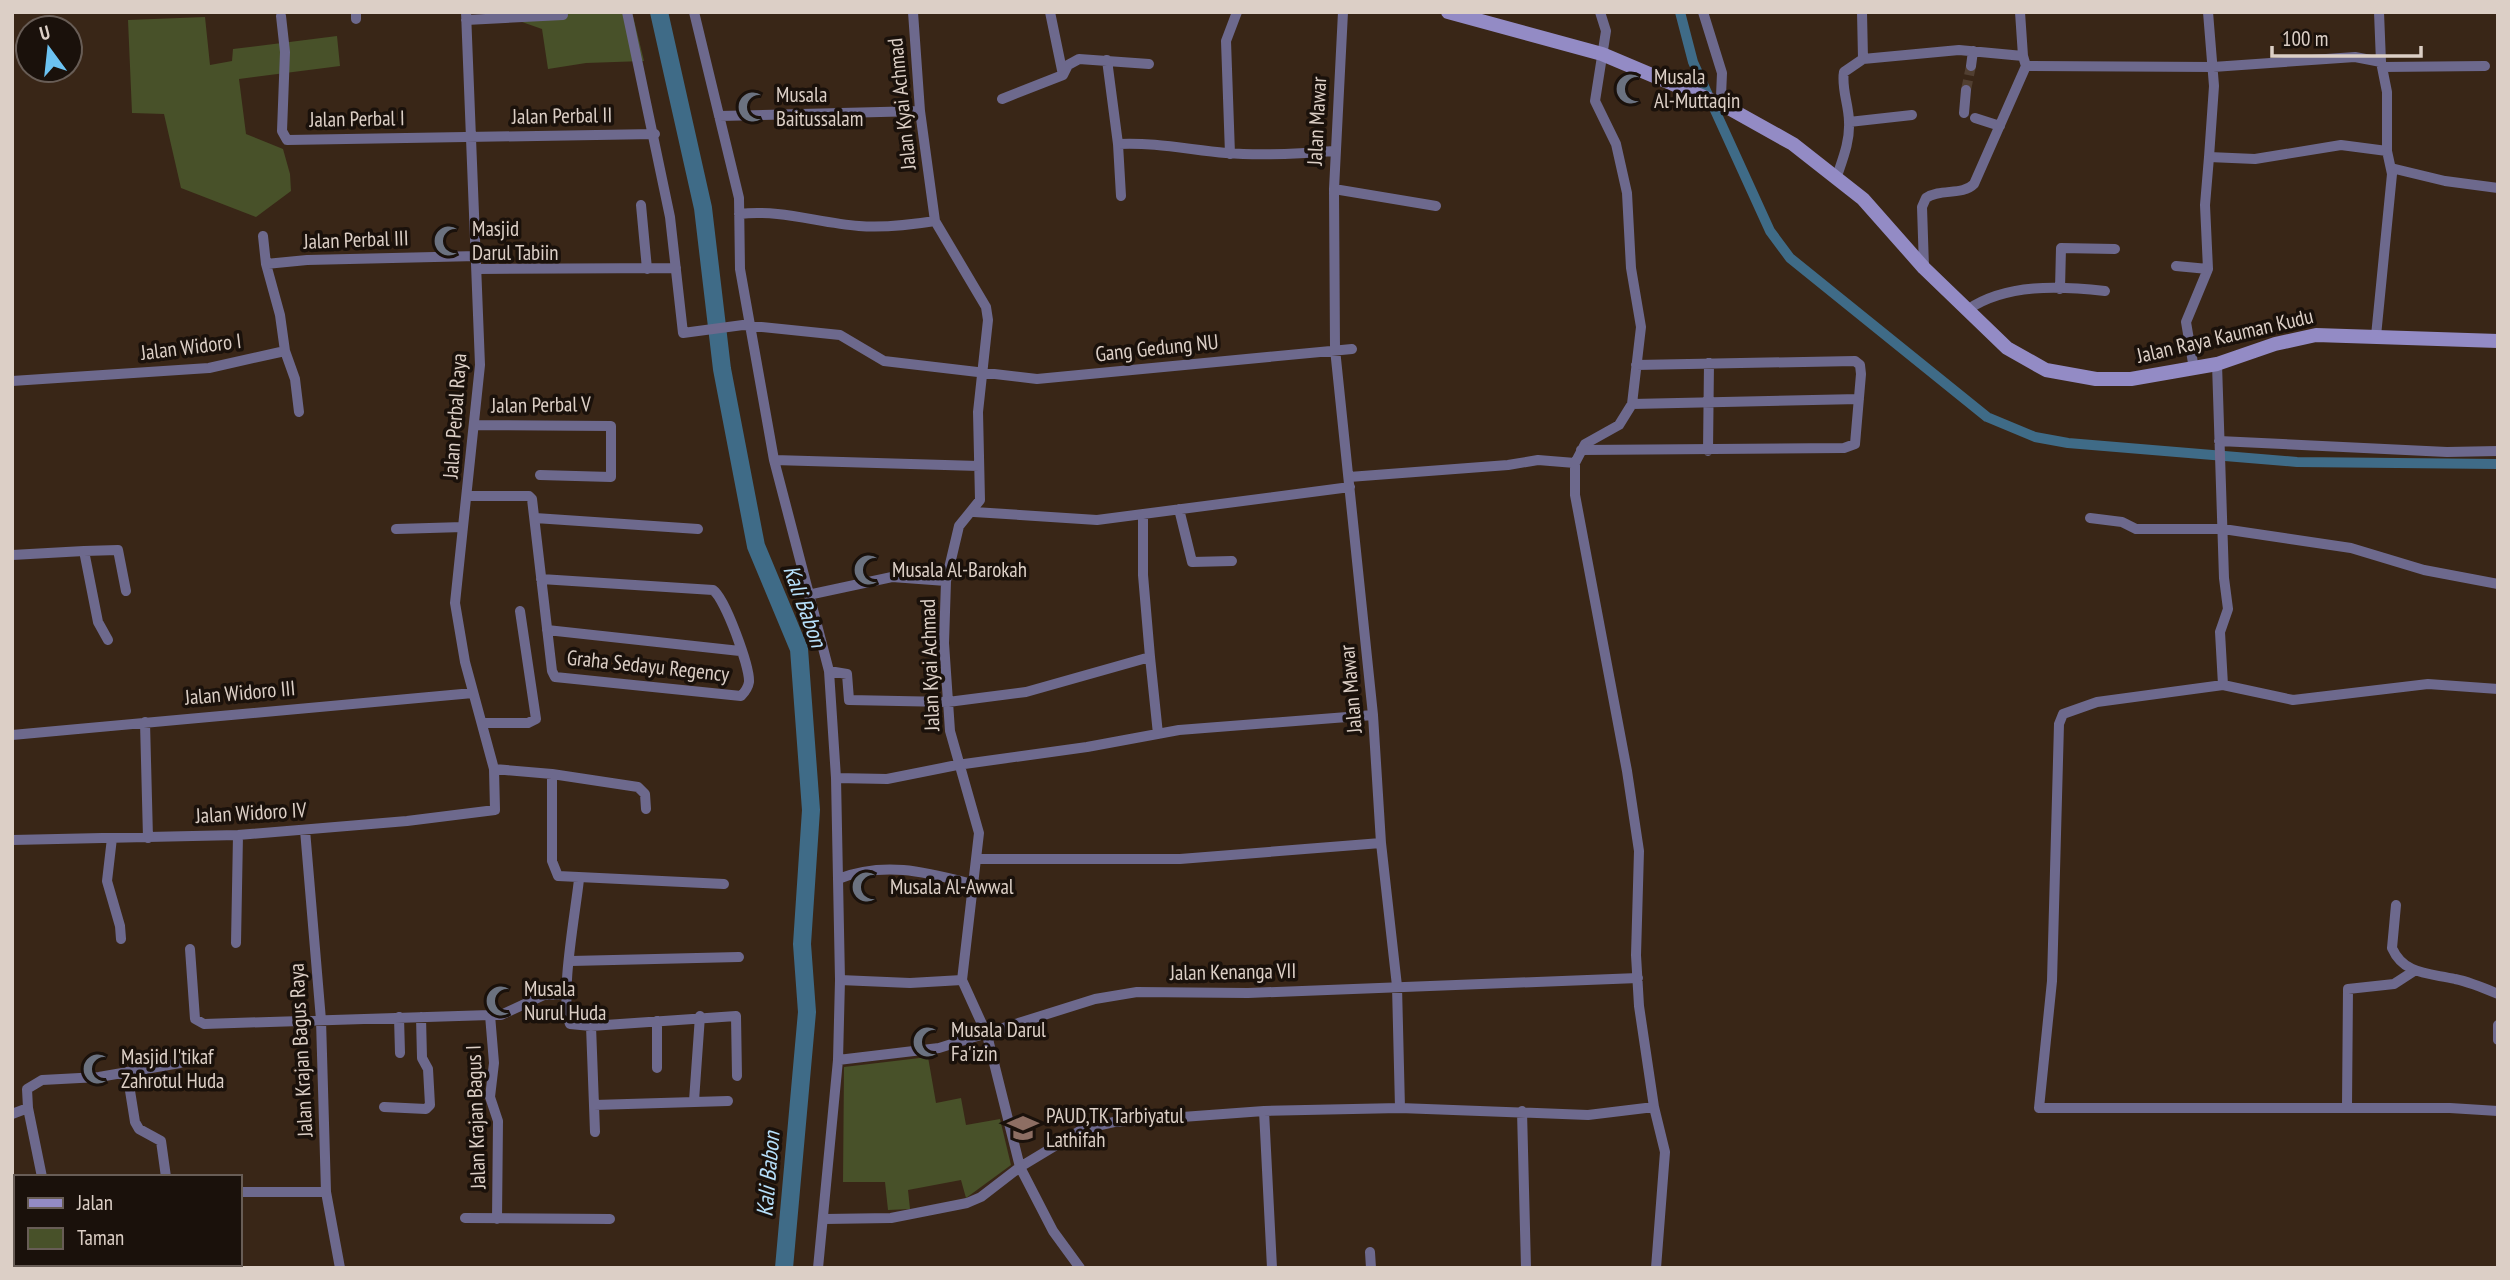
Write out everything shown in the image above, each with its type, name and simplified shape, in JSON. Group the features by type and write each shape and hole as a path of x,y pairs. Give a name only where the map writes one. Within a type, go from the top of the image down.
{"street":[{"path":"477,269 676,268 655,134 627,12"},
{"path":"694,12 739,198 740,269 746,326 774,460 829,671 836,778 840,980 838,1060 825,1219 818,1268"},
{"name":"Jalan Kyai Achmad","path":"913,12 920,111 935,221 986,307 978,412 980,500 974,512 959,527 946,581 944,643 950,731 957,765 979,833 962,981"},
{"path":"1050,12 1063,75"},
{"path":"1230,154 1226,41 1237,12"},
{"name":"Jalan Mawar","path":"1343,12 1334,151 1335,349 1373,715 1381,843 1396,986 1400,1108"},
{"path":"1448,12 1602,54"},
{"path":"1600,12 1606,31 1595,101 1616,144 1627,193 1631,268 1641,327 1632,404 1619,425 1591,438 1581,450 1576,463 1576,502 1627,771 1639,851 1636,955 1639,1006 1654,1107 1664,1140 1665,1162 1656,1268"},
{"path":"1703,12 1722,73 1721,96 1726,106"},
{"path":"1862,12 1863,59"},
{"path":"1924,268 1922,207 1926,198 1934,193 1965,190 1974,184 2000,126 2024,61 2020,12"},
{"path":"2194,369 2186,322 2208,269 2205,205 2213,67 2208,12"},
{"path":"2375,336 2391,168 2387,151 2387,92 2382,65 2379,12"},
{"path":"466,16 563,15"},
{"name":"Jalan Perbal I","path":"281,16 285,52 282,131 287,140 469,136"},
{"name":"Jalan Perbal Raya","path":"466,16 469,136 481,365 455,603 459,637 472,693 483,723 494,769 497,806 490,813"},
{"path":"1837,176 1849,139 1842,81 1844,72 1863,59 1949,50 1973,51 2024,61 2213,67 2355,57 2382,65 2485,66"},
{"path":"1971,66 1973,51"},
{"name":"Jalan Raya Kauman Kudu","path":"1602,54 1726,106 1793,144 1837,176 1879,215 1924,268 2007,348 2046,370 2108,379 2131,379 2217,364 2301,337 2375,336 2498,341"},
{"path":"1107,60 1118,144 1121,196"},
{"path":"1002,99 1063,75 1072,61 1107,60 1149,64"},
{"path":"1964,113 1966,90"},
{"path":"719,116 920,111"},
{"path":"1849,122 1912,115"},
{"path":"1975,118 2000,126"},
{"name":"Jalan Perbal II","path":"469,136 655,134"},
{"path":"1118,144 1138,143 1230,154 1282,155 1334,151"},
{"path":"2209,157 2255,159 2341,145 2387,151"},
{"path":"2391,168 2445,181 2498,188"},
{"path":"1334,190 1436,206"},
{"path":"641,205 647,269"},
{"path":"739,214 797,214 858,226 903,226 935,221"},
{"path":"263,236 265,264 281,315 285,351 295,379 299,412"},
{"path":"2060,289 2061,248 2115,249"},
{"name":"Jalan Perbal III","path":"265,264 307,260 477,256"},
{"path":"2176,266 2208,269"},
{"name":"Gang Gedung NU","path":"676,268 684,333 746,326 840,335 884,360 983,374 1043,379 1352,349"},
{"path":"1967,310 1998,294 2024,289 2105,291"},
{"name":"Jalan Widoro I","path":"12,381 209,368 285,351"},
{"path":"1581,450 1708,451 1851,447 1855,444 1861,368 1856,361 1636,365"},
{"path":"1708,451 1709,363"},
{"path":"2217,364 2228,609 2220,632 2223,685"},
{"path":"1632,404 1859,399"},
{"name":"Jalan Perbal V","path":"474,425 611,426 611,477 540,475"},
{"path":"2219,444 2447,452 2498,451"},
{"path":"774,460 979,466"},
{"path":"974,512 1097,520 1350,482 1538,460 1576,463"},
{"path":"468,496 531,497 535,517 698,529"},
{"path":"1179,509 1192,562 1232,561"},
{"path":"1143,514 1143,575 1149,618 1157,734"},
{"name":"Graha Sedayu Regency","path":"535,517 541,579 547,630 552,671 555,677 741,696 749,683 740,651 547,630"},
{"path":"2090,518 2122,522 2136,529 2223,529 2351,548 2424,570 2498,584"},
{"path":"396,529 463,527"},
{"path":"12,555 118,550 126,591"},
{"path":"84,551 97,622 108,640"},
{"path":"808,595 887,577 946,581"},
{"path":"541,579 713,590 723,602 740,651"},
{"path":"483,723 528,723 537,719 520,611"},
{"path":"829,671 847,674 849,700 948,702 1026,692 1150,657"},
{"path":"2498,689 2428,684 2293,700 2223,685 2097,702 2069,711 2060,718 2052,981 2039,1108 2347,1107 2498,1111"},
{"name":"Jalan Widoro III","path":"12,735 472,693"},
{"path":"836,778 887,779 957,765 1238,723 1373,715"},
{"path":"145,722 148,838"},
{"path":"494,769 552,774 638,787 645,794 646,808"},
{"path":"552,774 553,870 558,876 724,884"},
{"name":"Jalan Widoro IV","path":"12,840 238,835 490,813"},
{"name":"Jalan Krajan Bagus Raya","path":"305,830 321,1020 326,1192 340,1268"},
{"path":"236,943 238,835"},
{"path":"112,838 107,881 121,939"},
{"path":"977,859 1197,859 1381,843"},
{"path":"838,879 859,871 914,869 972,884"},
{"path":"579,879 567,994 570,1024 591,1026 700,1016 738,1018 737,1076"},
{"path":"2396,905 2392,948 2403,964 2414,971 2469,982 2498,994"},
{"path":"190,949 197,1021 204,1024 491,1015 501,1014 544,995 567,994"},
{"path":"570,961 641,962 739,957"},
{"path":"2347,1107 2348,989 2394,984 2414,971"},
{"name":"Jalan Kenanga VII","path":"838,1060 939,1048 1095,999 1127,993 1248,993 1638,978"},
{"path":"840,980 910,984 962,981 987,1035 1020,1167 1053,1231 1080,1268"},
{"name":"Jalan Krajan Bagus I","path":"491,1015 494,1063 490,1097 498,1121 497,1219"},
{"path":"694,1101 700,1016"},
{"path":"399,1017 400,1053"},
{"path":"384,1107 426,1109 430,1105 428,1069 422,1058 422,1017"},
{"path":"657,1021 657,1068"},
{"path":"2498,1025 2498,1040"},
{"path":"591,1026 595,1132"},
{"path":"42,1175 27,1108 27,1089 35,1082 180,1063"},
{"path":"127,1072 135,1122 139,1129 160,1141 166,1175"},
{"path":"594,1105 728,1101"},
{"path":"825,1219 891,1218 933,1212 981,1197 1020,1167 1083,1129 1097,1124 1264,1111 1400,1108 1588,1115 1654,1107"},
{"path":"12,1114 27,1108"},
{"path":"1264,1111 1272,1268"},
{"path":"1522,1111 1527,1268"},
{"path":"242,1192 326,1192"},
{"path":"465,1218 610,1219"},
{"path":"1370,1252 1371,1268"}],"green space":[{"path":"523,12 632,12 644,61 586,63 548,69 542,29 522,22"},
{"path":"205,17 210,65 232,61 233,49 337,36 340,66 239,79 246,134 283,149 290,174 291,191 256,217 181,188 164,114 132,113 128,20"},
{"path":"928,1057 936,1103 961,1098 966,1125 1000,1119 1011,1165 966,1198 961,1180 908,1190 910,1209 888,1210 885,1182 843,1182 844,1067"}],"waterway":[{"name":"Kali Babon","path":"659,12 703,208 722,369 756,546 799,649 811,810 802,944 807,1012 784,1268"},
{"path":"1680,12 1693,62 1770,231 1790,258 1987,417 2035,437 2068,443 2297,462 2498,464"}],"tunnel":[{"path":"1966,90 1971,66"}],"place":[{"name":"Musala Al-Muttaqin","path":"1631,89"},
{"name":"Musala Baitussalam","path":"753,107"},
{"name":"Masjid Darul Tabiin","path":"449,241"},
{"name":"Musala Al-Barokah","path":"869,570"},
{"name":"Musala Al-Awwal","path":"867,887"},
{"name":"Musala Nurul Huda","path":"501,1001"},
{"name":"Musala Darul Fa'izin","path":"928,1042"},
{"name":"Masjid I'tikaf Zahrotul Huda","path":"98,1069"},
{"name":"PAUD,TK Tarbiyatul Lathifah","path":"1023,1128"}]}
